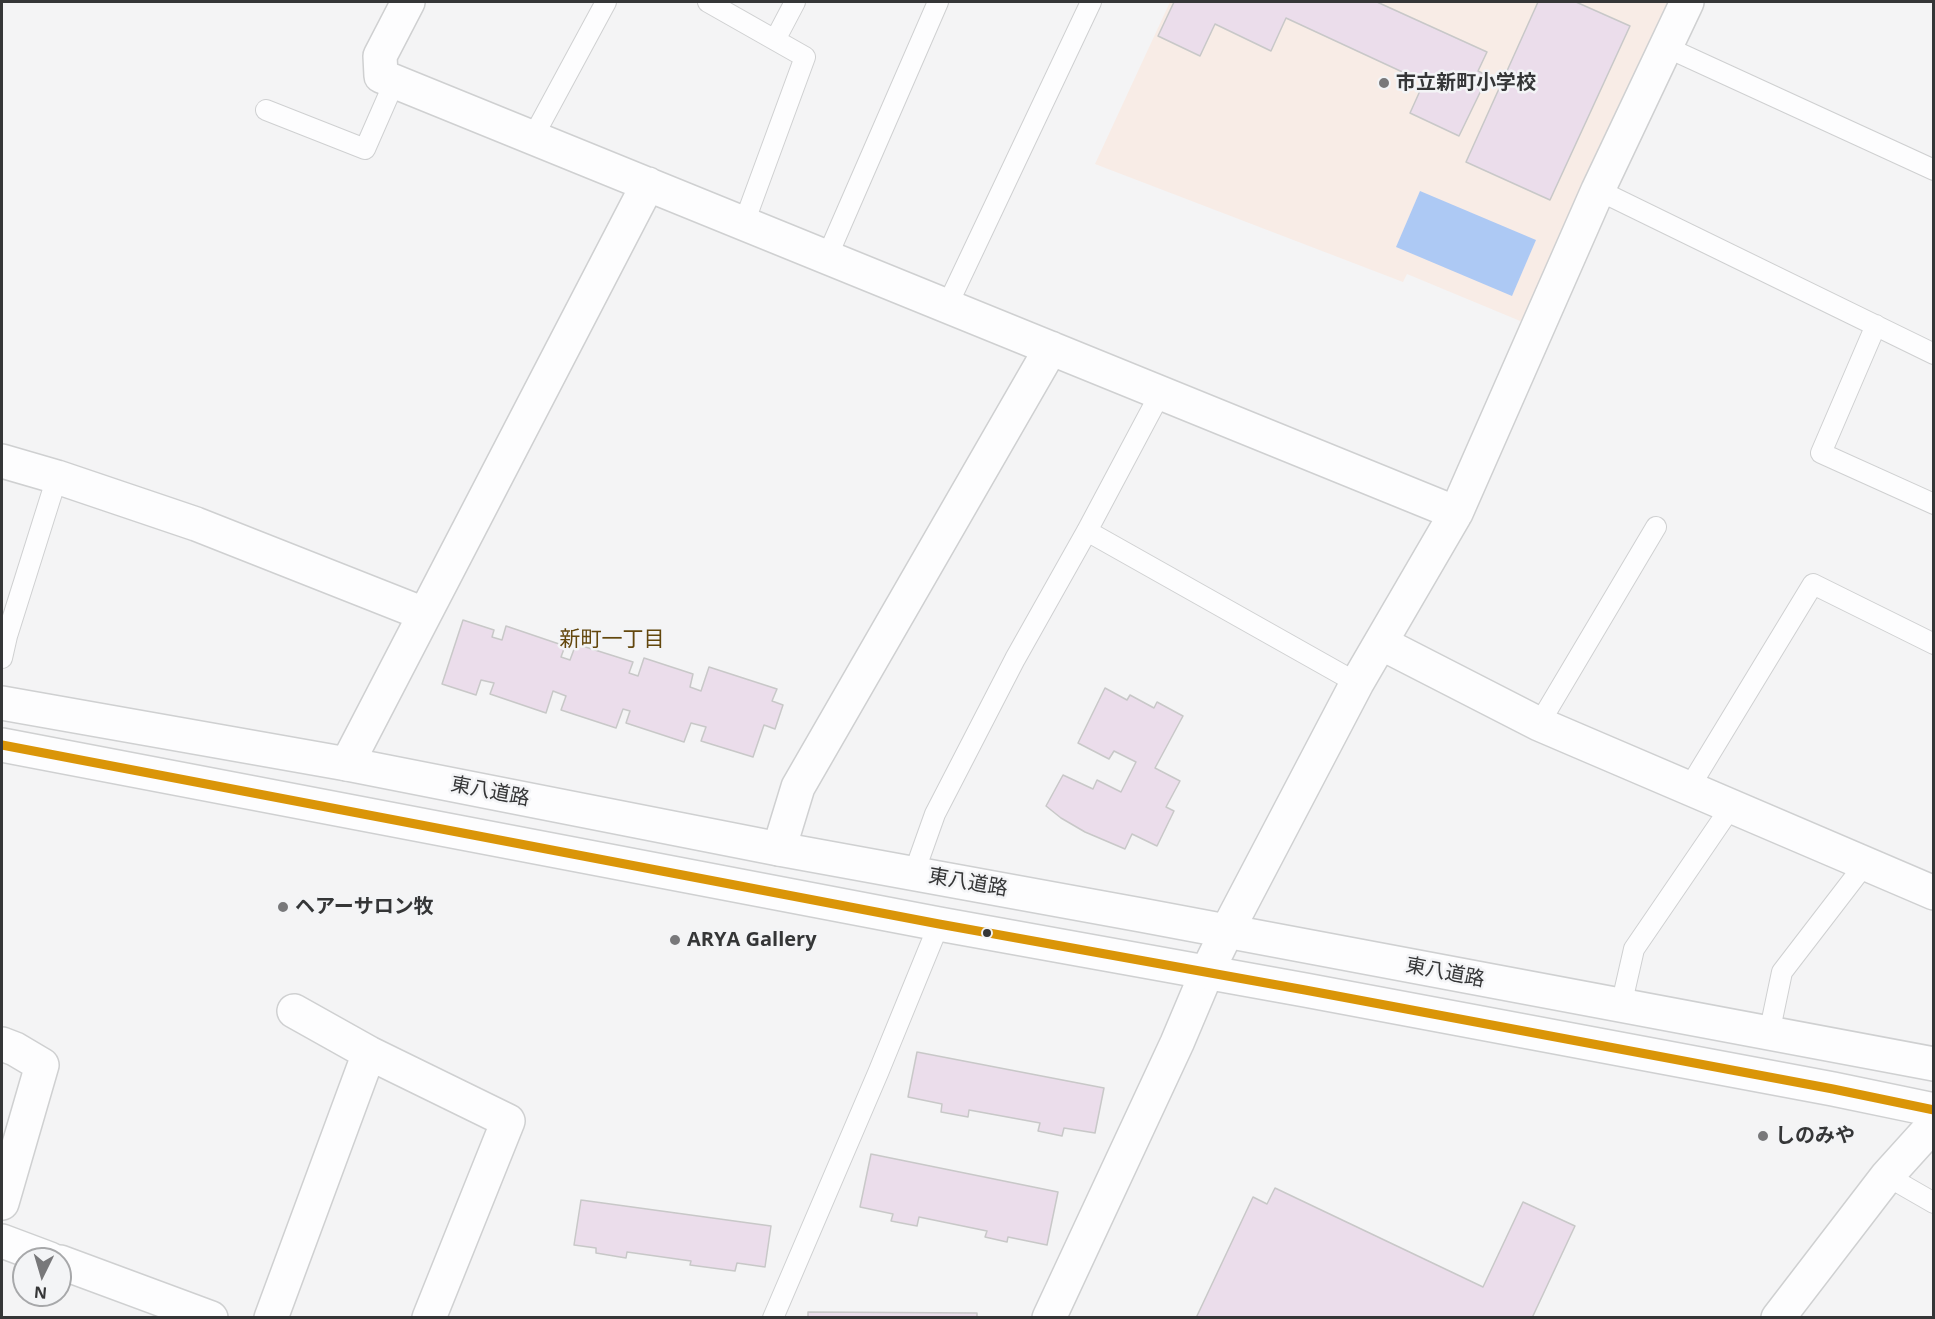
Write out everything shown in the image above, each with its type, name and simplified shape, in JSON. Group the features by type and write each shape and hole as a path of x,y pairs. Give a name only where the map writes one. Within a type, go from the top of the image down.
{"street":[{"path":"408,2 380,56 381,76 1456,513"},
{"path":"1049,1317 1178,1042 1227,931 1357,683 1456,513 1598,190 1687,2"},
{"path":"347,764 648,184"},
{"path":"779,849 798,787 1051,348"},
{"path":"2,461 196,524 424,614"},
{"path":"1382,643 1539,724 1934,893"},
{"name":"東八道路","path":"2,703 347,764 779,849 1934,1064"},
{"path":"2,745 939,924 1833,1089 1934,1110"},
{"path":"294,1011 369,1053 508,1121 429,1317"},
{"path":"2,1044 42,1065 2,1203"},
{"path":"271,1317 369,1053"},
{"path":"1778,1317 1887,1176 1934,1124"},
{"path":"2,1241 18,1247"},
{"path":"72,1267 211,1317"}],"lane":[{"path":"533,137 606,2"},
{"path":"708,2 805,57 744,223"},
{"path":"776,40 795,2"},
{"path":"827,257 938,2"},
{"path":"947,306 1091,2"},
{"path":"1666,47 1934,170"},
{"path":"266,110 364,149 390,92 381,76"},
{"path":"1598,190 1934,354"},
{"path":"1876,325 1821,453 1934,504"},
{"path":"914,873 935,814 1161,392"},
{"path":"2,658 57,477"},
{"path":"1539,724 1656,527"},
{"path":"1087,531 1357,683"},
{"path":"1689,788 1813,584 1934,644"},
{"path":"1621,1006 1634,949 1731,807"},
{"path":"1769,1034 1782,972 1865,864"},
{"path":"774,1317 939,924"},
{"path":"1887,1176 1934,1203"}],"shaded area":[{"name":"市立新町小学校","path":"1170,2 1674,2 1525,323 1407,274 1403,282 1095,164"}],"water":[{"path":"1420,191 1536,240 1512,296 1396,247"}],"building":[{"path":"1174,2 1377,2 1487,52 1478,71 1488,76 1459,136 1410,113 1424,82 1286,18 1271,51 1215,24 1200,56 1158,36"},
{"path":"1538,2 1576,2 1630,26 1550,200 1466,162"},
{"path":"463,620 494,630 492,637 502,640 506,626 565,646 561,657 570,660 576,644 633,662 629,673 638,676 644,658 693,674 690,687 701,691 709,667 777,689 772,701 783,705 775,729 764,725 753,757 701,741 706,727 691,723 684,742 626,723 630,711 623,709 616,728 561,710 566,696 553,691 546,713 490,694 494,683 481,680 476,695 442,684"},
{"path":"1105,688 1127,700 1130,695 1154,708 1157,702 1183,716 1155,768 1180,781 1166,807 1174,811 1157,846 1132,834 1125,849 1085,832 1046,806 1063,775 1093,789 1097,780 1121,792 1136,762 1114,751 1109,759 1078,743"},
{"path":"917,1052 1104,1088 1095,1133 1064,1128 1062,1136 1038,1131 1040,1123 969,1110 968,1117 941,1112 942,1104 908,1097"},
{"path":"871,1154 1058,1192 1047,1245 1008,1237 1007,1242 985,1237 987,1231 919,1217 917,1226 891,1221 893,1214 860,1207"},
{"path":"1275,1188 1483,1287 1523,1202 1575,1226 1532,1318 1196,1318 1253,1197 1267,1204"},
{"path":"581,1200 771,1226 765,1267 737,1263 735,1271 690,1265 691,1261 627,1252 626,1258 596,1253 596,1248 574,1245"},
{"path":"808,1312 977,1313 977,1318 808,1318"}],"transit line":[{"path":"2,745 939,924 1305,990 1934,1110"}],"place":[{"name":"市立新町小学校","path":"1384,83"},
{"name":"ヘアーサロン牧","path":"283,907"},
{"name":"ARYA Gallery","path":"675,940"},
{"name":"しのみや","path":"1763,1136"}],"district":[{"name":"新町一丁目","path":"612,640"}]}
